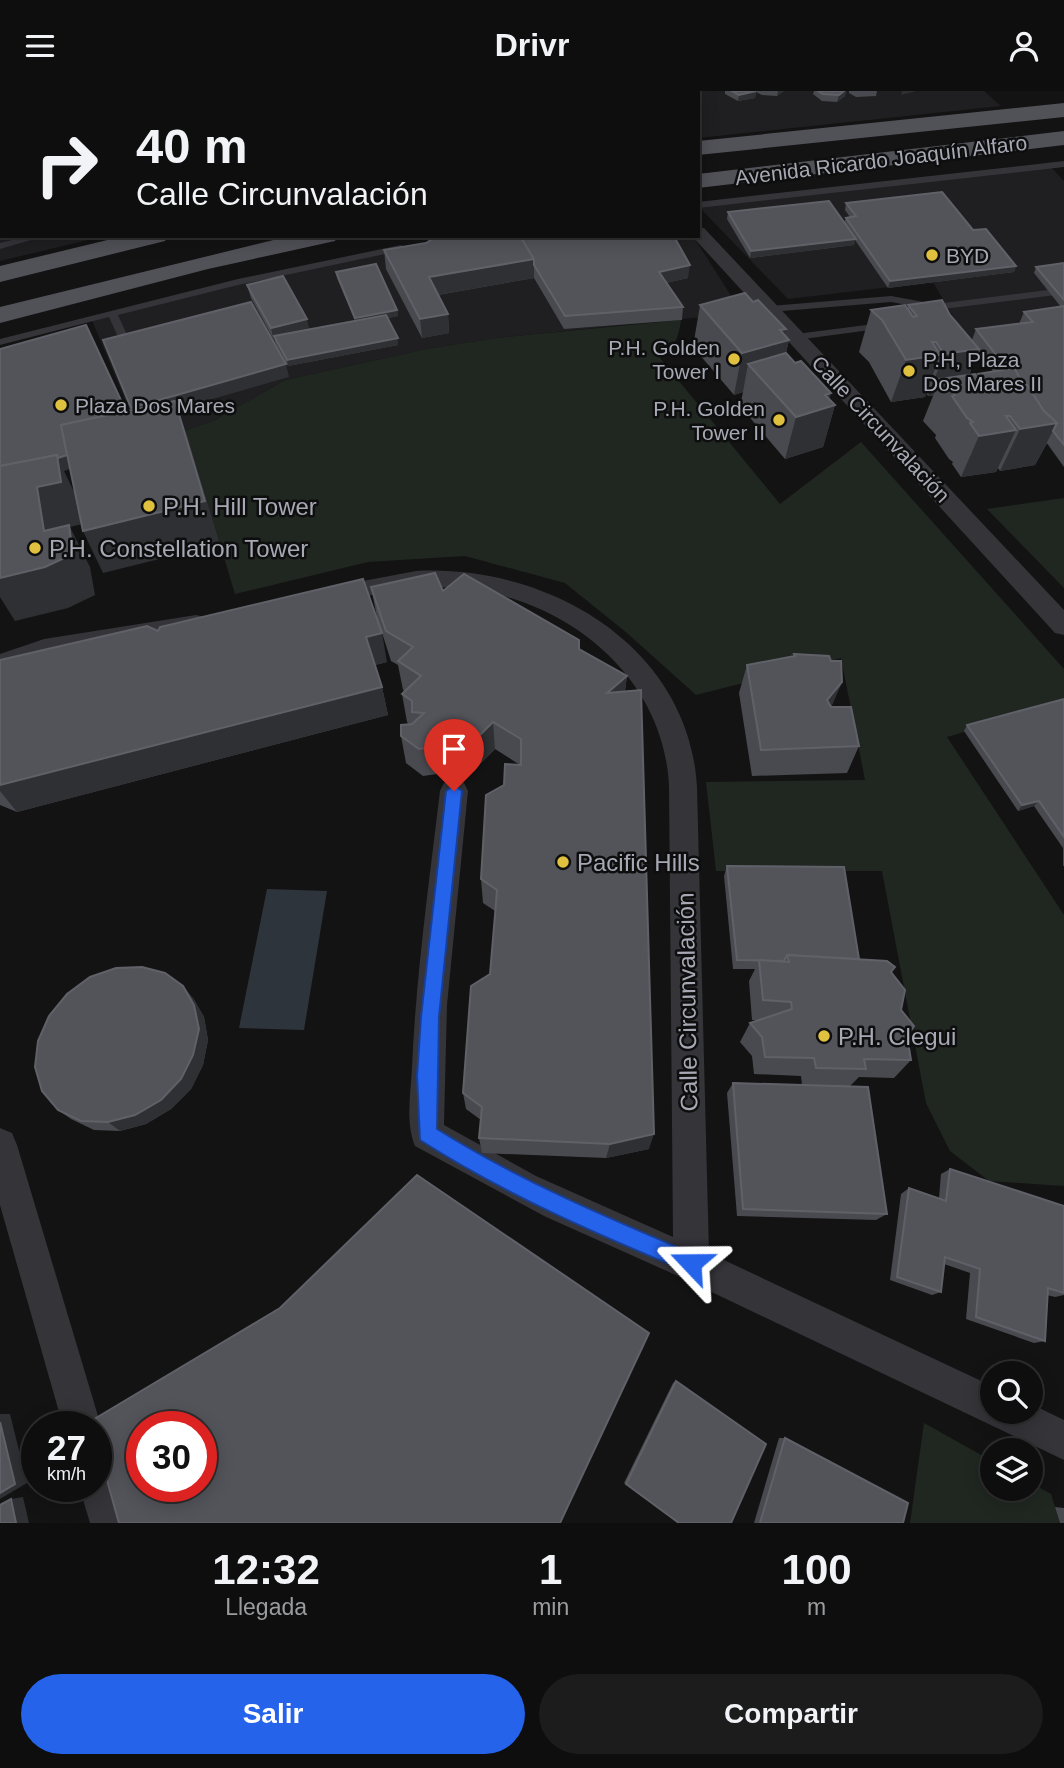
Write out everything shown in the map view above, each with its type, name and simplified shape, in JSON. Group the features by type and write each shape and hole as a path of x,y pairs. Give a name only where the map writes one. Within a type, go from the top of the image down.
{"main road":[{"name":"Avenida Ricardo Joaquín Alfaro","path":"700,148 1064,110"},
{"name":"Avenida Ricardo Joaquín Alfaro","path":"700,181 1064,138"},
{"path":"0,274 148,238"},
{"path":"0,314 206,262 317,238"}],"street":[{"name":"Calle Circunvalación","path":"700,234 1062,621"},
{"name":"Calle Circunvalación","path":"310,601 363,587 418,579 466,579 513,587 607,635 641,671 664,711 680,758 684,816 691,1263"},
{"path":"0,664 44,649 221,620"},
{"path":"454,791 430,1017 426,1076 427,1134 471,1162 565,1211 691,1263 980,1400"},
{"path":"0,1145 78,1411"},
{"path":"1030,1424 1064,1440"},
{"path":"104,1502 110,1523"}],"lane":[{"path":"700,205 1064,164"},
{"path":"0,246 33,238"},
{"path":"0,342 295,269 410,246"},
{"path":"770,309 891,299 935,307 1064,291"},
{"path":"918,317 935,307"},
{"path":"112,313 128,348"},
{"path":"796,337 896,324"}],"shaded area":[{"path":"700,91 984,91 1001,106 700,138"},
{"path":"1049,165 1064,181 1064,467 959,327 933,282 788,299 700,206"},
{"path":"0,238 97,238 0,261"},
{"path":"461,238 694,238 742,313 496,338 427,349 285,380 215,420 144,445 91,318 238,282"},
{"path":"681,320 675,342 660,358 780,504 861,442 1064,669 1064,703 947,737 1064,915 1064,1186 989,1181 950,1151 926,1103 882,871 716,871 706,782 865,780 841,658 696,695 627,633 565,583 465,556 368,562 235,594 190,444 144,445 215,420 285,380 427,349 496,338"},
{"path":"1064,498 1064,588 987,509"},
{"path":"267,889 327,891 304,1030 239,1028"},
{"path":"924,1423 980,1454 980,1501 1043,1501 1043,1490 1051,1494 1060,1523 910,1523"}],"building":[{"path":"732,91 756,91 739,95"},
{"path":"818,91 844,91 839,95"},
{"name":"BYD","path":"942,192 973,230 986,229 1016,266 890,281 846,218 856,216 846,203"},
{"path":"829,201 856,239 751,251 728,212"},
{"path":"434,238 521,238 534,259 429,277 448,314 420,319 384,250 426,243"},
{"path":"521,238 674,238 690,265 659,272 683,307 565,316 534,265 534,259"},
{"path":"1064,263 1064,300 1036,267"},
{"path":"376,264 397,310 355,318 336,272"},
{"path":"283,276 307,319 271,328 247,285"},
{"path":"745,293 753,302 758,300 786,329 780,330 789,340 742,353 700,305"},
{"path":"942,300 950,315 979,349 944,354 936,342 932,342 940,355 906,360 882,320 871,310 905,305 913,317 917,316 908,305"},
{"path":"251,302 286,364 131,408 103,340"},
{"path":"1064,306 1064,445 1053,431 1057,423 1044,411 1014,368 1007,369 976,329 1033,322 1024,312"},
{"path":"386,315 398,338 287,360 274,336"},
{"name":"Plaza Dos Mares","path":"86,325 126,411 61,425 67,455 0,466 0,349"},
{"path":"786,353 795,363 801,361 831,393 825,395 835,405 796,417 748,364"},
{"path":"1014,368 1044,411 1057,423 1020,429 1010,416 1006,416 1016,430 979,436 970,423 973,422 967,418 952,396 955,395 940,379 975,374 984,387 988,386 978,374"},
{"path":"175,401 205,501 83,531 61,425"},
{"path":"57,455 61,482 37,487 44,531 69,525 73,554 45,567 0,578 0,466"},
{"name":"Pacific Hills","path":"435,573 443,591 464,574 579,640 579,649 627,676 607,693 641,690 654,1134 610,1144 479,1138 482,1107 463,1093 471,986 490,974 497,890 481,879 486,795 504,785 505,764 521,765 521,739 493,722 474,741 462,733 447,735 443,727 432,738 433,747 419,749 401,736 401,725 412,724 424,713 412,712 412,701 402,694 421,676 398,661 413,647 386,631 371,587"},
{"path":"363,579 382,633 366,637 382,687 0,785 0,660 147,626 158,631 160,627"},
{"path":"794,654 829,656 831,661 841,661 842,682 827,700 831,707 851,707 859,746 761,750 747,665 795,656"},
{"path":"1064,699 1064,837 1039,801 1022,805 967,725"},
{"path":"727,866 844,867 859,959 787,955 784,961 737,960"},
{"name":"P.H. Clegui","path":"787,955 887,961 895,967 891,972 905,990 901,1010 914,1026 907,1036 911,1060 864,1059 866,1069 816,1068 814,1058 765,1057 762,1037 750,1023 792,1009 791,1002 763,1000 759,960 789,962"},
{"path":"142,967 165,973 183,986 194,1005 199,1029 193,1055 181,1079 161,1100 135,1115 108,1122 81,1121 58,1110 42,1091 35,1067 38,1041 49,1016 67,994 90,977 116,968"},
{"path":"733,1083 868,1087 887,1214 743,1209"},
{"path":"950,1169 1064,1206 1064,1293 1048,1288 1045,1341 976,1317 980,1269 945,1257 941,1292 897,1277 909,1188 946,1201"},
{"path":"417,1175 649,1333 560,1523 119,1523 112,1498 112,1411 108,1411 280,1308"},
{"path":"676,1381 766,1444 731,1523 679,1523 626,1484"},
{"path":"0,1422 15,1484 0,1493"},
{"path":"785,1438 908,1503 903,1523 760,1523"},
{"path":"11,1499 16,1523 0,1523 0,1505"}],"place":[{"name":"BYD","path":"932,255"},
{"name":"P.H. Golden Tower I","path":"734,359"},
{"name":"P.H, Plaza Dos Mares II","path":"909,371"},
{"name":"Plaza Dos Mares","path":"61,405"},
{"name":"P.H. Golden Tower II","path":"779,420"},
{"name":"P.H. Hill Tower","path":"149,506"},
{"name":"P.H. Constellation Tower","path":"35,548"},
{"name":"Pacific Hills","path":"563,862"},
{"name":"P.H. Clegui","path":"824,1036"}],"route":[{"path":"454,791 430,1017 426,1076 427,1134 471,1162 565,1211 691,1263"}]}
